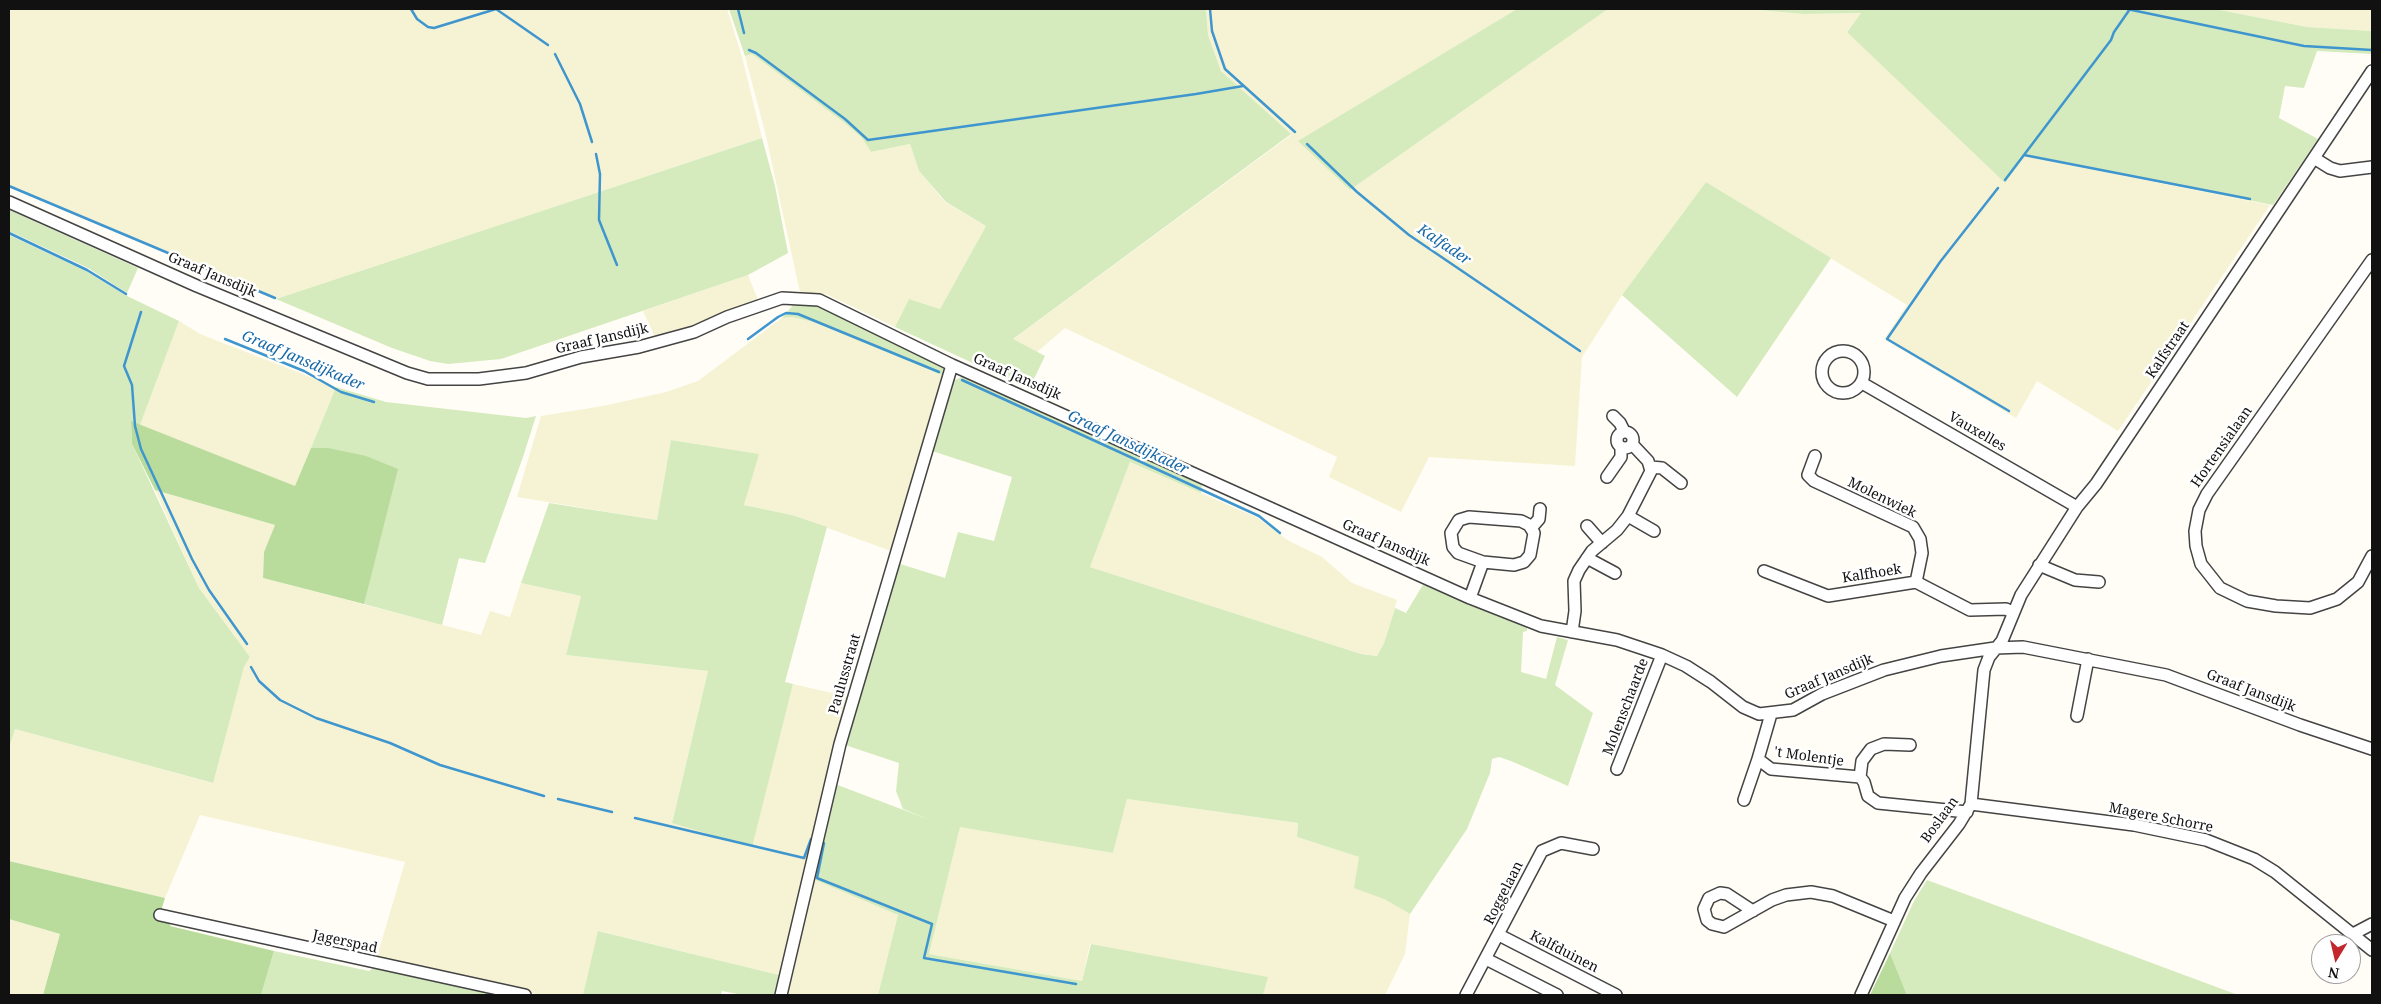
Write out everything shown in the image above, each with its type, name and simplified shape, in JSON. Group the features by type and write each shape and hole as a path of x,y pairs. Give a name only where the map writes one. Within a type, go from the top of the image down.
{"street":[{"name":"Kalfstraat","path":"1995,648 2002,641 2012,612 2039,566 2077,508 2096,484 2372,71"},
{"path":"2314,158 2340,171 2372,167"},
{"name":"Graaf Jansdijk","path":"9,202 197,286 408,373 428,379 471,379 526,373 581,357 639,347 694,332 727,317 782,298 819,300 952,365 1470,598 1524,620 1572,632 1617,640 1662,655 1686,666 1711,682 1743,707 1759,714 1772,714 1793,710 1822,694 1884,670 1941,656 1995,648 2024,647 2088,659 2179,680 2300,725 2372,749"},
{"name":"Hortensialaan","path":"2372,260 2206,494 2199,510 2195,531 2196,546 2201,564 2220,588 2247,601 2276,606 2310,608 2337,599 2358,582 2372,556"},
{"name":"Paulusstraat","path":"781,995 840,744 952,365"},
{"name":"Vauxelles","path":"1862,383 2077,508"},
{"path":"1613,416 1620,423 1624,431 1617,437 1617,442 1626,446 1651,467 1662,468 1681,483"},
{"path":"1607,477 1626,446"},
{"name":"Molenwiek","path":"1815,456 1808,475 1814,481 1912,528 1920,539 1922,553 1916,582"},
{"path":"1572,632 1575,611 1574,581 1587,558 1617,530 1628,516 1649,478 1651,467"},
{"path":"1531,528 1540,519 1540,509"},
{"path":"1628,516 1654,531"},
{"path":"1469,517 1521,521 1531,528 1534,534 1533,545 1530,555 1524,562 1501,565 1484,562 1458,553 1453,547 1451,533 1459,520 1469,517"},
{"path":"1587,526 1602,542"},
{"path":"1587,558 1615,573"},
{"path":"1470,598 1484,562"},
{"path":"2039,566 2075,580 2099,582"},
{"name":"Kalfhoek","path":"1764,571 1828,596 1916,582 1970,610 2006,609 2012,612"},
{"name":"Boslaan","path":"1861,995 1894,921 1921,872 1969,808 1984,670 1995,648"},
{"name":"Molenschaarde","path":"1617,769 1662,655"},
{"path":"2077,716 2088,659"},
{"name":"'t Molentje","path":"1744,800 1772,714"},
{"name":"'t Molentje","path":"1860,777 1864,756 1871,749 1884,744 1910,745"},
{"name":"'t Molentje","path":"1758,759 1771,769 1860,777 1864,782 1868,796 1878,803 1969,808"},
{"name":"Magere Schorre","path":"1969,808 2134,825 2206,840 2254,860 2275,872 2353,934"},
{"name":"Roggelaan","path":"1466,995 1542,852 1561,843 1593,849"},
{"path":"1752,911 1786,895 1810,892 1839,898 1894,921"},
{"name":"Jagerspad","path":"160,915 525,995"},
{"path":"2353,934 2372,924"},
{"name":"Kalfduinen","path":"1499,935 1616,995"},
{"name":"Magere Schorre","path":"2361,941 2372,950"},
{"path":"1486,959 1557,995"}],"shaded area":[{"path":"9,9 727,9 742,57 762,138 276,299 9,186"},
{"path":"1206,9 1517,9 1299,141 1350,190 1608,9 1748,9 1804,14 1861,13 1847,31 2005,183 2024,156 2270,205 2118,431 2037,381 2016,418 1884,339 1907,305 1706,182 1622,295 1582,357 1575,466 1429,457 1401,512 1329,477 1337,457 1065,328 1037,352 1012,340 1291,135 1221,71 1208,35"},
{"path":"2215,9 2372,9 2372,31 2307,27"},
{"path":"752,54 846,124 862,138 871,152 910,144 919,171 945,202 986,226 940,309 909,299 895,327 826,294 801,297 766,136 745,56"},
{"path":"748,275 758,300 688,327 655,337 643,311"},
{"path":"792,317 813,322 944,376 891,551 792,515 744,505 758,454 671,440 657,520 517,497 541,416 603,406 666,392 698,381 782,318"},
{"path":"179,321 200,334 336,387 295,487 140,425"},
{"path":"1130,462 1258,518 1289,541 1322,557 1352,583 1397,600 1384,643 1377,656 1361,654 1090,567"},
{"path":"155,490 275,525 264,552 263,578 481,635 490,611 510,617 521,583 581,596 566,655 708,671 672,822 751,847 793,684 848,698 779,975 599,931 583,995 542,995 376,960 405,862 200,815 165,898 9,861 9,748 15,729 212,783 244,667 250,657 199,588"},
{"path":"1127,799 1298,823 1297,837 1359,857 1384,899 1410,914 1405,954 1385,995 1263,995 1267,977 1090,944 1082,981 929,954 960,826 1113,853"},
{"path":"815,880 898,915 878,995 788,995"},
{"path":"9,919 60,934 43,995 9,995"}],"green space":[{"path":"729,9 1206,9 1208,35 1221,71 1291,134 1013,339 1045,356 1029,389 895,327 909,299 940,309 986,226 946,202 919,171 910,144 871,152 862,138 846,124 752,54 745,56"},
{"path":"1517,9 1608,9 1350,190 1298,141"},
{"path":"1748,9 2215,9 2307,27 2372,31 2372,54 2317,51 2304,88 2285,86 2279,118 2318,139 2273,205 2025,156 2005,183 1847,32 1861,13 1804,14"},
{"path":"762,138 775,186 788,253 748,275 501,359 448,364 430,361 392,348 276,299"},
{"path":"1706,182 1831,258 1737,397 1622,295"},
{"path":"9,210 138,268 127,293 88,268 9,231"},
{"path":"9,235 86,271 125,295 179,321 140,425 131,422 132,444 199,588 250,657 244,667 213,783 15,729 9,748"},
{"path":"794,304 818,306 938,361 944,368 944,376 813,322 792,317 782,318"},
{"path":"964,376 1202,484 1201,493 1130,462 1090,567 1361,654 1377,656 1384,643 1395,608 1406,613 1424,583 1527,628 1527,631 1523,632 1521,672 1546,679 1557,637 1568,640 1555,685 1593,713 1568,786 1511,761 1499,757 1492,759 1490,773 1467,829 1410,914 1384,899 1354,888 1359,857 1297,837 1298,823 1127,799 1113,853 960,827 929,954 1082,981 1091,944 1268,977 1263,995 878,995 898,915 815,880 835,784 930,820 903,809 896,791 899,763 845,745 897,563 945,578 958,532 994,541 1012,477 929,450 950,382"},
{"path":"336,387 386,402 526,418 536,416 485,563 459,558 442,625 364,604 374,555 328,448 311,448"},
{"path":"131,421 295,486 311,448 328,448 366,456 398,469 364,604 263,578 264,552 275,525 155,490 132,444"},
{"path":"671,440 759,454 744,505 792,515 827,527 785,682 793,684 752,847 672,823 708,671 566,655 581,596 521,583 549,503 657,520"},
{"path":"9,861 165,898 159,917 171,923 170,926 274,951 261,995 43,995 60,934 9,919"},
{"path":"1927,880 2238,995 1907,995 1890,953 1914,901"},
{"path":"598,931 779,975 774,995 743,995 722,991 721,995 583,995"},
{"path":"274,951 369,971 374,968 505,995 261,995"},
{"path":"1890,953 1907,995 1870,995"}],"waterway":[{"path":"411,9 417,19 428,27 434,28 496,9 548,45"},
{"path":"738,9 744,33"},
{"name":"Kalfader","path":"1210,9 1212,31 1225,69 1295,132"},
{"path":"2127,9 2304,46 2372,50"},
{"path":"2005,180 2111,40 2114,32 2130,9"},
{"path":"749,50 756,53 845,119 868,140 1243,86"},
{"path":"555,54 580,104 592,142"},
{"name":"Kalfader","path":"1307,144 1357,192 1409,235 1580,351"},
{"path":"596,154 600,174 599,220 617,265"},
{"path":"2024,155 2250,199"},
{"path":"9,186 275,298"},
{"path":"1998,188 1940,262 1887,339 2009,411"},
{"name":"Graaf Jansdijkader","path":"9,233 87,270 126,294"},
{"path":"141,312 124,366 132,385 135,426 141,449 192,559 209,590 247,644"},
{"name":"Graaf Jansdijkader","path":"748,339 778,317 786,313 798,314 939,372"},
{"name":"Graaf Jansdijkader","path":"225,339 304,371 341,392 374,402"},
{"name":"Graaf Jansdijkader","path":"962,380 1259,516 1280,533"},
{"path":"251,667 259,681 280,700 316,718 390,743 440,765 544,796"},
{"path":"558,799 612,812"},
{"path":"635,818 804,858 811,839"},
{"path":"824,843 817,878 932,924 924,958 1076,984"}]}
